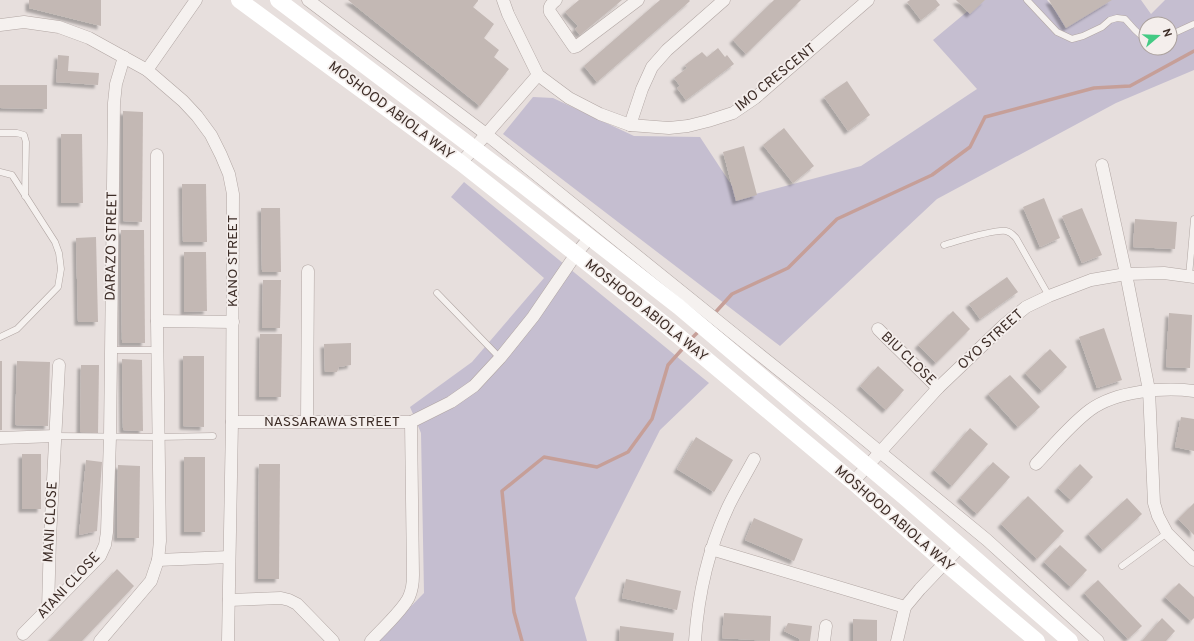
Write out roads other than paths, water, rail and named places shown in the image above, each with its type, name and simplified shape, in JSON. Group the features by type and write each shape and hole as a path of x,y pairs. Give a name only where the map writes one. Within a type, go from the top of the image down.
{"main road":[{"name":"MOSHOOD ABIOLA WAY","path":"240,0 461,163 663,323 853,482 1037,641"},
{"name":"MOSHOOD ABIOLA WAY","path":"278,0 474,148 679,307 909,501 960,547 1070,641"}],"street":[{"path":"147,70 196,0"},
{"path":"308,0 486,134 829,410 987,540 1098,641"},
{"name":"IMO CRESCENT","path":"503,0 514,28 538,75 569,98 600,114 630,125 669,128 708,122 733,113 755,98 868,0"},
{"path":"556,0 549,6 550,12 574,47 638,0"},
{"path":"630,125 642,89 652,67 667,50 724,0"},
{"name":"KANO STREET","path":"0,26 24,22 59,27 89,38 147,70 183,101 197,116 211,135 229,174 233,194 232,422 228,641"},
{"name":"DARAZO STREET","path":"110,437 114,103 116,84 124,57"},
{"path":"461,163 538,75"},
{"path":"100,641 151,581 158,560 160,541 157,350 157,155"},
{"path":"1102,165 1126,274 1148,390 1154,503 1158,516 1167,533 1194,560"},
{"name":"NASSARAWA STREET","path":"232,422 411,422 451,402 474,386 500,358 533,316 576,254 590,237"},
{"path":"307,422 308,271"},
{"name":"OYO STREET","path":"853,482 938,388 1004,325 1026,307 1049,296 1091,280 1126,274 1164,273 1192,277"},
{"path":"157,321 232,322"},
{"name":"BIU CLOSE","path":"878,329 938,388"},
{"name":"MANI CLOSE","path":"48,609 59,364"},
{"path":"1036,464 1067,430 1091,410 1106,401 1124,395 1148,390 1194,390"},
{"path":"371,641 405,604 412,585 411,422"},
{"path":"0,438 55,436"},
{"name":"ATANI CLOSE","path":"23,634 100,556 105,545 107,532 110,437"},
{"path":"695,641 702,585 711,549 729,506 754,459"},
{"path":"897,641 905,607 960,547"},
{"path":"711,549 905,607"},
{"path":"158,560 229,557"},
{"path":"229,600 280,598 289,600 296,604 333,641"},
{"path":"824,641 826,626"}],"lane":[{"path":"1027,0 1057,32 1072,39 1083,36 1116,18 1125,19 1138,33"},
{"path":"1178,31 1194,24"},
{"path":"0,133 17,133 24,135 26,142 25,196"},
{"path":"0,172 12,175 54,242 61,269 58,287 17,329 0,337"},
{"path":"1192,277 1194,219"},
{"path":"944,245 996,231 1007,231 1016,238 1049,296"},
{"path":"437,293 500,358"},
{"path":"111,350 157,350"},
{"path":"55,436 212,436"},
{"path":"1122,566 1167,533"}],"waterway":[{"path":"713,315 732,294 788,268 837,219 932,175 970,147 985,117 1094,88 1130,86 1194,51"},
{"path":"690,340 700,330"},
{"path":"522,641 514,612 502,491 544,457 597,467 628,452 652,419 668,365 685,346"}]}
